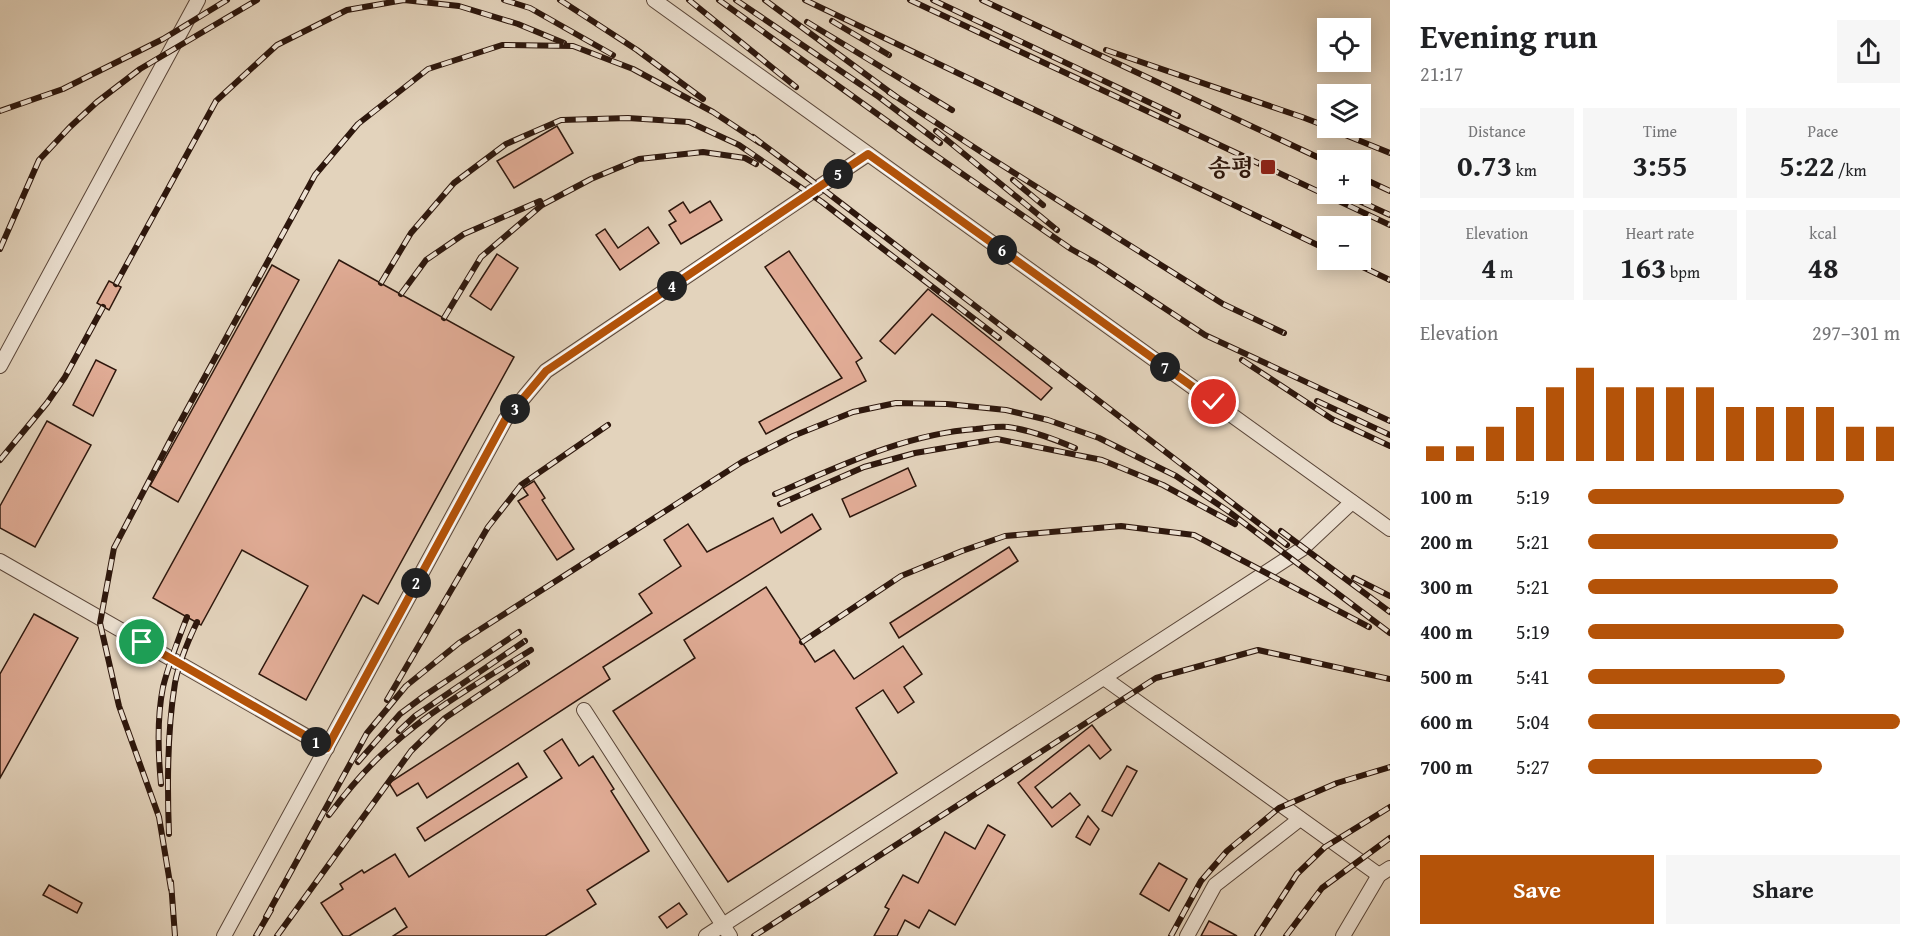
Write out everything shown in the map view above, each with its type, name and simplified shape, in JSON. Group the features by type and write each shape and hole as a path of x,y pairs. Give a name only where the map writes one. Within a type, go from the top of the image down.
{"lane":[{"path":"0,366 198,0"},
{"path":"654,0 1390,529"},
{"path":"224,936 505,420 546,371 868,154"},
{"path":"706,936 727,930 1104,678 1302,549 1352,502"},
{"path":"0,561 327,748"},
{"path":"1104,678 1300,819 1385,872 1343,936"},
{"path":"584,710 727,930"},
{"path":"1186,936 1215,885 1300,819"}],"building":[{"path":"557,126 573,153 514,188 497,161"},
{"path":"710,201 722,220 681,244 669,225 676,221 669,211 683,202 690,213"},
{"path":"648,227 659,243 620,270 596,235 605,229 618,248"},
{"path":"789,251 862,358 856,362 866,381 766,434 759,422 842,378 765,267"},
{"path":"497,254 518,268 491,310 470,296"},
{"path":"339,260 514,357 378,604 363,595 306,700 259,674 308,586 242,550 201,625 153,598"},
{"path":"272,265 299,280 178,502 150,486"},
{"path":"109,281 121,287 109,310 97,303"},
{"path":"928,289 1052,388 1041,400 932,314 895,354 880,341"},
{"path":"96,360 116,370 93,416 73,405"},
{"path":"47,421 91,445 35,547 0,528 0,506"},
{"path":"908,468 916,486 850,517 842,499"},
{"path":"534,481 545,498 542,500 574,549 557,560 518,501 528,495 523,488"},
{"path":"812,514 821,529 603,667 610,679 427,798 418,783 397,796 389,783 652,613 639,594 681,566 664,540 688,524 707,552 773,518 781,533"},
{"path":"1009,547 1018,561 899,638 890,623"},
{"path":"766,587 815,662 834,650 854,679 903,646 922,674 904,687 914,702 898,713 883,690 856,708 897,773 728,882 613,711 695,658 684,640"},
{"path":"34,614 78,638 0,778 0,674"},
{"path":"1092,725 1111,750 1100,759 1089,745 1035,787 1052,808 1070,793 1080,805 1052,827 1018,783"},
{"path":"562,739 579,766 593,756 614,789 611,791 649,851 587,890 596,904 545,936 393,936 407,927 395,908 349,936 343,936 321,903 343,889 340,884 362,870 364,873 395,854 409,877 562,778 544,751"},
{"path":"518,763 527,777 425,841 417,828"},
{"path":"1127,766 1137,771 1112,816 1102,811"},
{"path":"1088,816 1099,829 1090,845 1076,837"},
{"path":"988,825 1005,835 955,925 929,910 919,928 905,920 897,936 874,936 889,909 885,907 903,875 918,883 945,832 975,849"},
{"path":"1159,863 1187,879 1169,911 1140,894"},
{"path":"49,885 82,903 77,913 43,895"},
{"path":"679,903 687,914 667,928 659,917"},
{"path":"1209,921 1237,936 1201,936"}],"railway":[{"path":"0,111 63,89 163,39 227,0"},
{"path":"0,249 39,160 70,127 97,102 140,69 257,0"},
{"path":"116,284 216,101 277,45 347,10 404,0 459,6 518,24 564,43"},
{"path":"504,0 530,8 613,55"},
{"path":"560,0 637,50 703,99"},
{"path":"689,0 796,87"},
{"path":"719,0 919,144 1071,249 1205,335 1390,421"},
{"path":"736,0 879,97 940,143"},
{"path":"765,0 895,96"},
{"path":"805,0 1317,245"},
{"path":"910,0 1390,225"},
{"path":"933,0 1178,116"},
{"path":"982,0 1317,157"},
{"path":"832,21 889,55"},
{"path":"807,22 952,110"},
{"path":"171,889 159,817 119,706 100,623 114,548 315,175 358,124 428,69 502,45 573,46 633,69 713,112 760,143"},
{"path":"1106,50 1317,123"},
{"path":"889,92 1223,304 1284,333"},
{"path":"381,283 411,233 454,183 506,144 561,120 628,118 689,122 739,145 822,202 999,338"},
{"path":"936,131 1057,230"},
{"path":"753,137 1287,545"},
{"path":"1353,138 1390,153"},
{"path":"444,318 481,257 542,205 591,179 639,159 703,152 745,158 756,164"},
{"path":"1013,180 1043,205"},
{"path":"1371,182 1390,191"},
{"path":"401,294 426,260 464,234 540,201"},
{"path":"1366,204 1390,215"},
{"path":"1369,270 1390,280"},
{"path":"0,460 47,403 65,377 103,307"},
{"path":"1242,360 1332,419 1390,446"},
{"path":"1317,401 1390,435"},
{"path":"266,917 367,733 406,686 459,643 742,462 793,436 853,412 896,403 947,404 1006,410 1048,420 1099,438 1176,476 1228,511 1390,633"},
{"path":"387,700 488,527 521,485 608,425"},
{"path":"775,494 898,444 950,432 1008,427 1042,435 1075,448"},
{"path":"780,504 864,467 915,453 997,439 1102,460 1163,485 1235,524"},
{"path":"802,642 901,576 962,551 1005,536 1121,526 1194,535 1369,627"},
{"path":"1281,531 1390,612"},
{"path":"1354,578 1390,596"},
{"path":"161,784 159,760 161,699 168,669 187,617"},
{"path":"169,834 168,758 172,702 179,667 197,622"},
{"path":"358,762 400,714 519,632"},
{"path":"399,731 415,716 525,641"},
{"path":"329,815 365,771 406,733 458,696 531,650"},
{"path":"754,936 1156,678 1258,650 1390,679"},
{"path":"277,936 411,751 445,718 527,663"},
{"path":"1171,936 1201,881 1227,851 1279,808 1337,783 1390,767"},
{"path":"1257,936 1297,874 1325,847 1390,807"},
{"path":"1286,936 1322,888 1390,838"},
{"path":"171,882 175,936"},
{"path":"256,936 271,910"}],"place":[{"name":"송평","path":"1268,167"}],"route":[{"path":"142,642 327,748 505,420 546,371 868,154 1214,402"}]}
